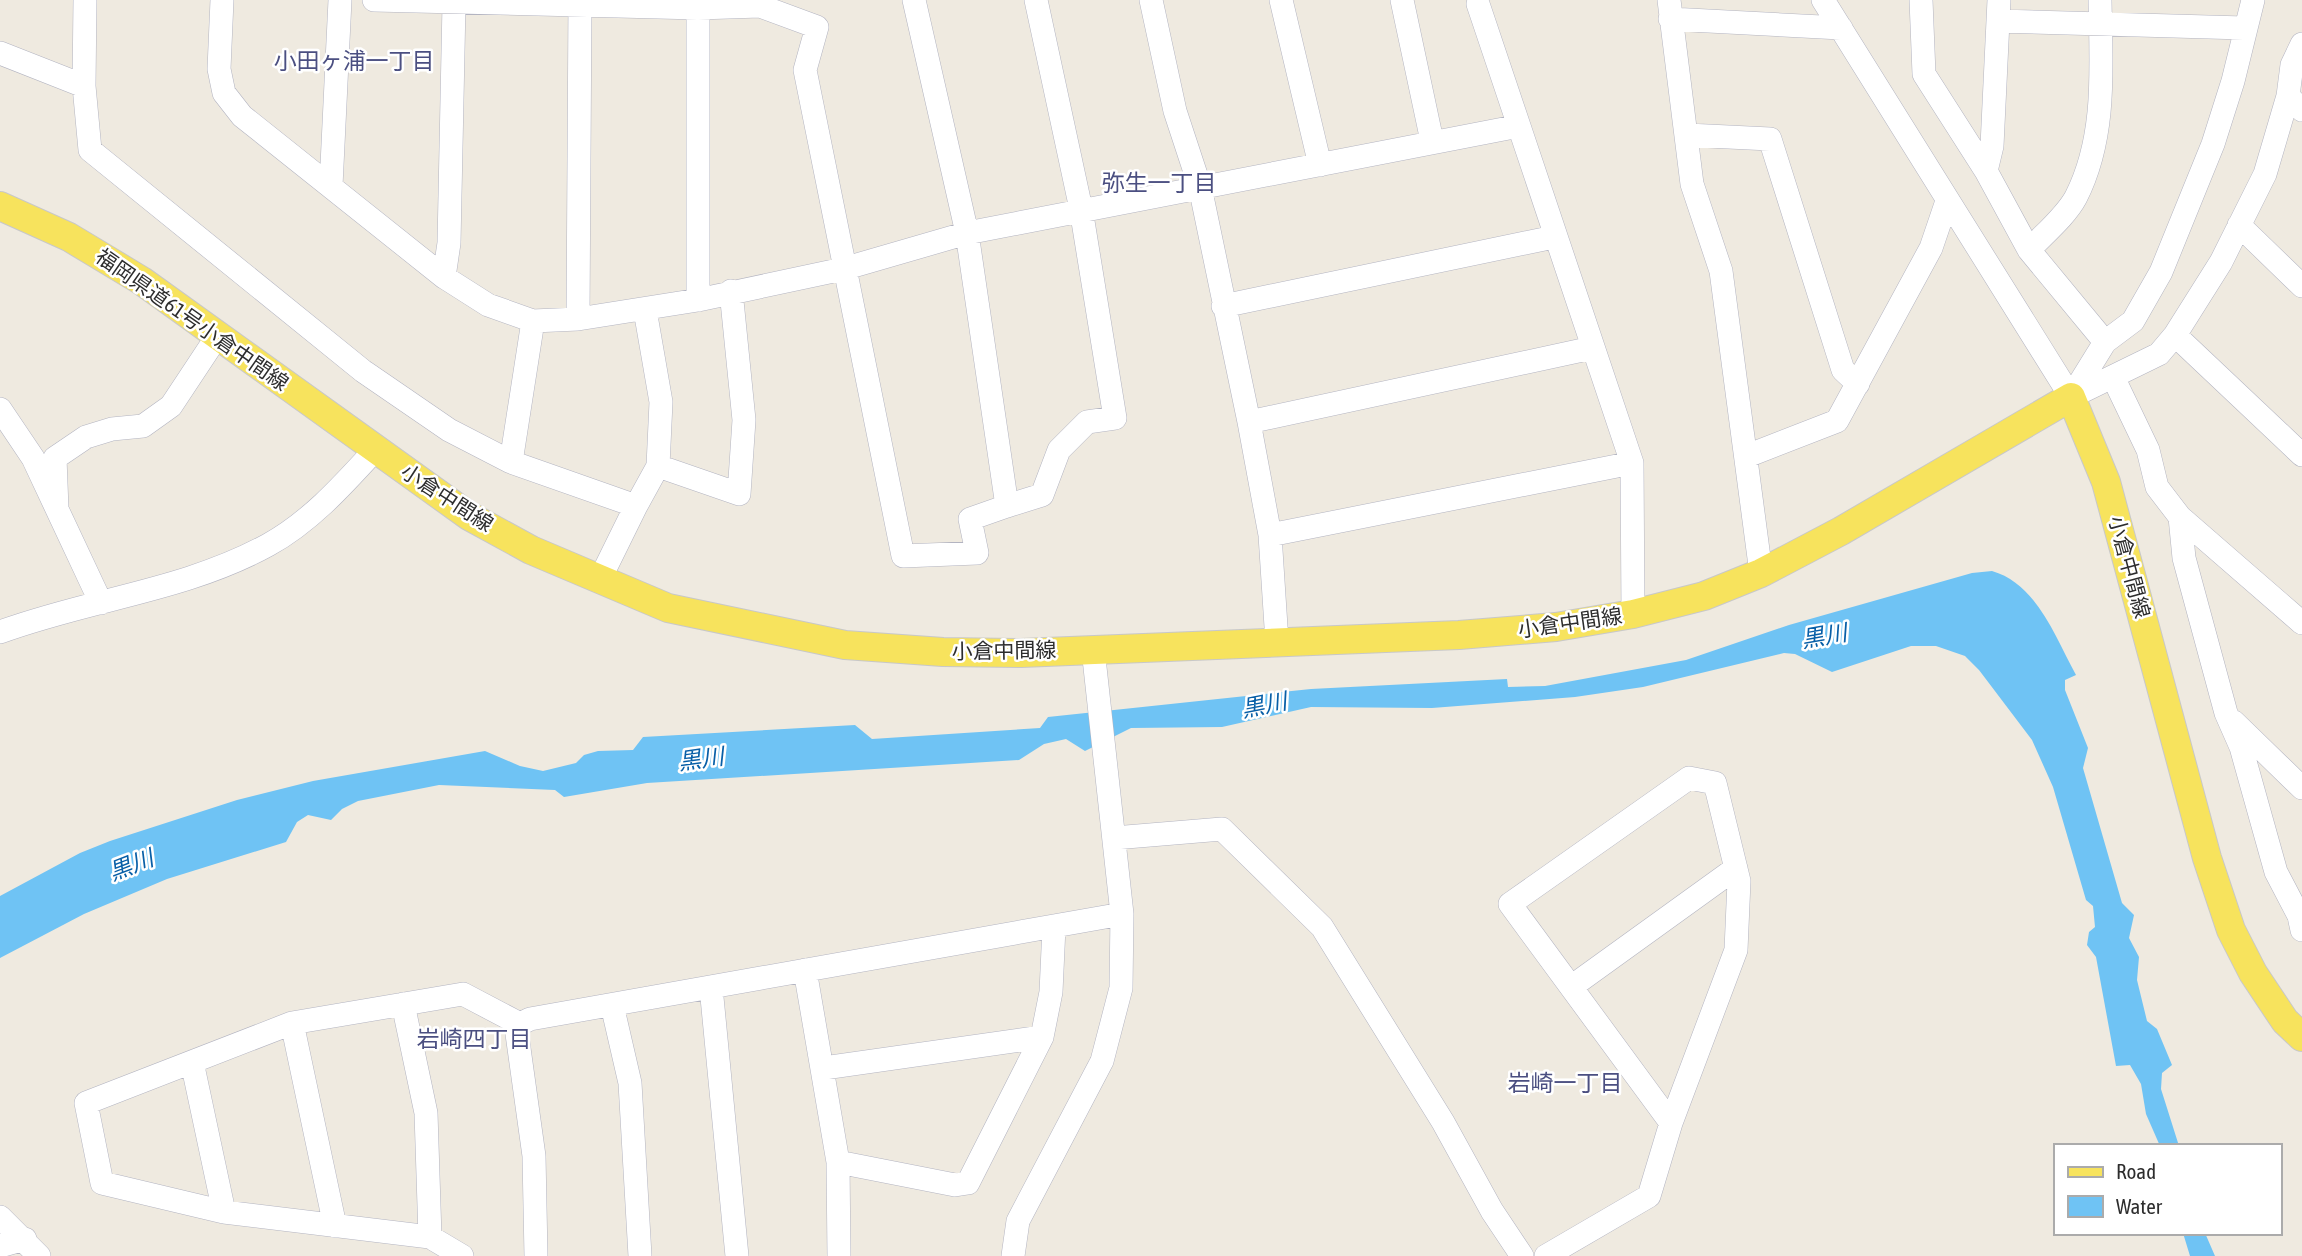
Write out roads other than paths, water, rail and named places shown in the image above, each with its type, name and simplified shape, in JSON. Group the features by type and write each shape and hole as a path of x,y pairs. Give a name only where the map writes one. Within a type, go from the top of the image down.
{"main road":[{"name":"福岡県道61号小倉中間線","path":"0,206 69,237 142,281 375,450"},
{"name":"小倉中間線","path":"375,450 469,516 531,550 668,608 845,645 943,652 1021,653 1459,635 1556,627 1633,614 1704,596 1761,573 1840,531 2071,397 2106,482 2207,858 2231,930 2253,973 2286,1021 2302,1037"}],"street":[{"path":"85,0 85,86 90,150 363,371 449,430 511,462 636,506"},
{"path":"222,0 219,69 224,93 242,116 444,277 488,305 533,321 578,320 698,300 843,269 967,233 1519,126"},
{"path":"331,187 340,0"},
{"path":"374,0 454,4 580,2 698,8 760,6 817,27 805,69 843,269 903,556 977,553 970,519 1042,495 1059,450 1087,422 1115,418 1081,209 1036,0"},
{"path":"914,0 967,233 1007,506"},
{"path":"1151,0 1175,111 1200,187 1249,422 1270,535 1278,642"},
{"path":"1281,0 1320,165"},
{"path":"1402,0 1432,141"},
{"path":"1823,0 2071,397"},
{"path":"1921,0 1924,74 1986,171 2029,250 2105,342"},
{"path":"2071,397 2105,342 2133,321 2161,272 2213,144 2233,81 2253,0"},
{"path":"578,320 580,2"},
{"path":"444,277 449,243 454,4"},
{"path":"1478,4 1632,463 1633,614"},
{"path":"698,8 698,300"},
{"path":"1761,573 1721,271 1692,184 1670,9 1840,28"},
{"path":"1986,171 1992,146 1999,10 2101,11 2244,28"},
{"path":"2029,250 2075,199 2095,151 2100,104 2101,11"},
{"path":"2071,397 2158,354 2175,335 2221,262 2295,103 2292,65 2302,44"},
{"path":"0,52 85,86"},
{"path":"1687,135 1770,139 1843,370 1858,384"},
{"path":"1747,456 1836,421 1931,248 1947,201"},
{"path":"2239,225 2302,286"},
{"path":"1223,306 1554,237"},
{"path":"658,466 739,494 744,421 731,291"},
{"path":"599,581 658,466 661,402 645,310"},
{"path":"511,462 533,321"},
{"path":"57,509 55,458 86,437 112,429 143,426 171,406 218,335"},
{"path":"2175,335 2302,455"},
{"path":"1249,422 1592,348"},
{"path":"2113,377 2148,450 2157,488 2180,517 2302,623"},
{"path":"0,409 33,458 101,603"},
{"path":"0,632 45,615 101,603 211,572 269,544 315,511 375,450"},
{"path":"1270,535 1632,463"},
{"path":"2180,517 2184,558 2226,713 2241,747 2276,872 2299,916 2302,930"},
{"path":"1013,1256 1018,1221 1102,1061 1121,988 1122,914 1093,649"},
{"path":"2226,713 2302,788"},
{"path":"1546,1256 1648,1196 1671,1123 1736,950 1739,880 1715,783 1689,778 1510,904 1671,1123"},
{"path":"1115,838 1222,829 1322,927 1443,1122 1492,1212 1522,1256"},
{"path":"1571,987 1736,869"},
{"path":"536,1256 534,1156 517,1034 520,1024 530,1019 1122,914"},
{"path":"838,1162 956,1185 968,1183 1042,1037 1051,992 1054,927"},
{"path":"805,971 824,1068 838,1162 839,1256"},
{"path":"710,987 737,1256"},
{"path":"462,1256 430,1237 224,1212 102,1183 86,1103 292,1023 463,994 520,1024"},
{"path":"403,1004 426,1113 430,1237"},
{"path":"612,1005 630,1083 640,1256"},
{"path":"292,1023 335,1226"},
{"path":"824,1068 1042,1037"},
{"path":"192,1062 224,1212"},
{"path":"0,1217 32,1247"},
{"path":"0,1246 32,1247"}],"water":[{"name":"黒川","path":"1992,571 2021,587 2043,614 2076,675 2065,680 2065,690 2088,748 2083,768 2122,903 2134,915 2129,938 2139,957 2137,980 2147,1021 2157,1029 2172,1065 2162,1073 2161,1089 2178,1144 2159,1144 2146,1114 2141,1084 2130,1065 2116,1066 2096,957 2087,945 2089,932 2095,927 2093,906 2086,900 2053,787 2032,740 1979,670 1965,656 1936,646 1911,646 1832,672 1795,654 1784,653 1643,687 1575,697 1432,708 1311,707 1222,727 1131,728 1085,751 1066,739 1044,744 1019,760 647,783 564,797 555,790 439,785 358,801 342,809 331,820 308,815 297,822 286,842 167,879 84,914 0,958 0,896 80,853 110,841 237,800 313,781 485,751 520,766 543,771 576,763 584,755 598,751 633,750 643,737 855,725 872,739 1040,728 1048,717 1311,689 1507,679 1508,687 1545,686 1686,660 1789,625 1972,573"},
{"path":"2184,1235 2206,1235 2215,1256 2190,1256"}],"district":[{"name":"小田ヶ浦一丁目","path":"354,61"},
{"name":"弥生一丁目","path":"1159,183"},
{"name":"岩崎四丁目","path":"474,1039"},
{"name":"岩崎一丁目","path":"1565,1083"}]}
